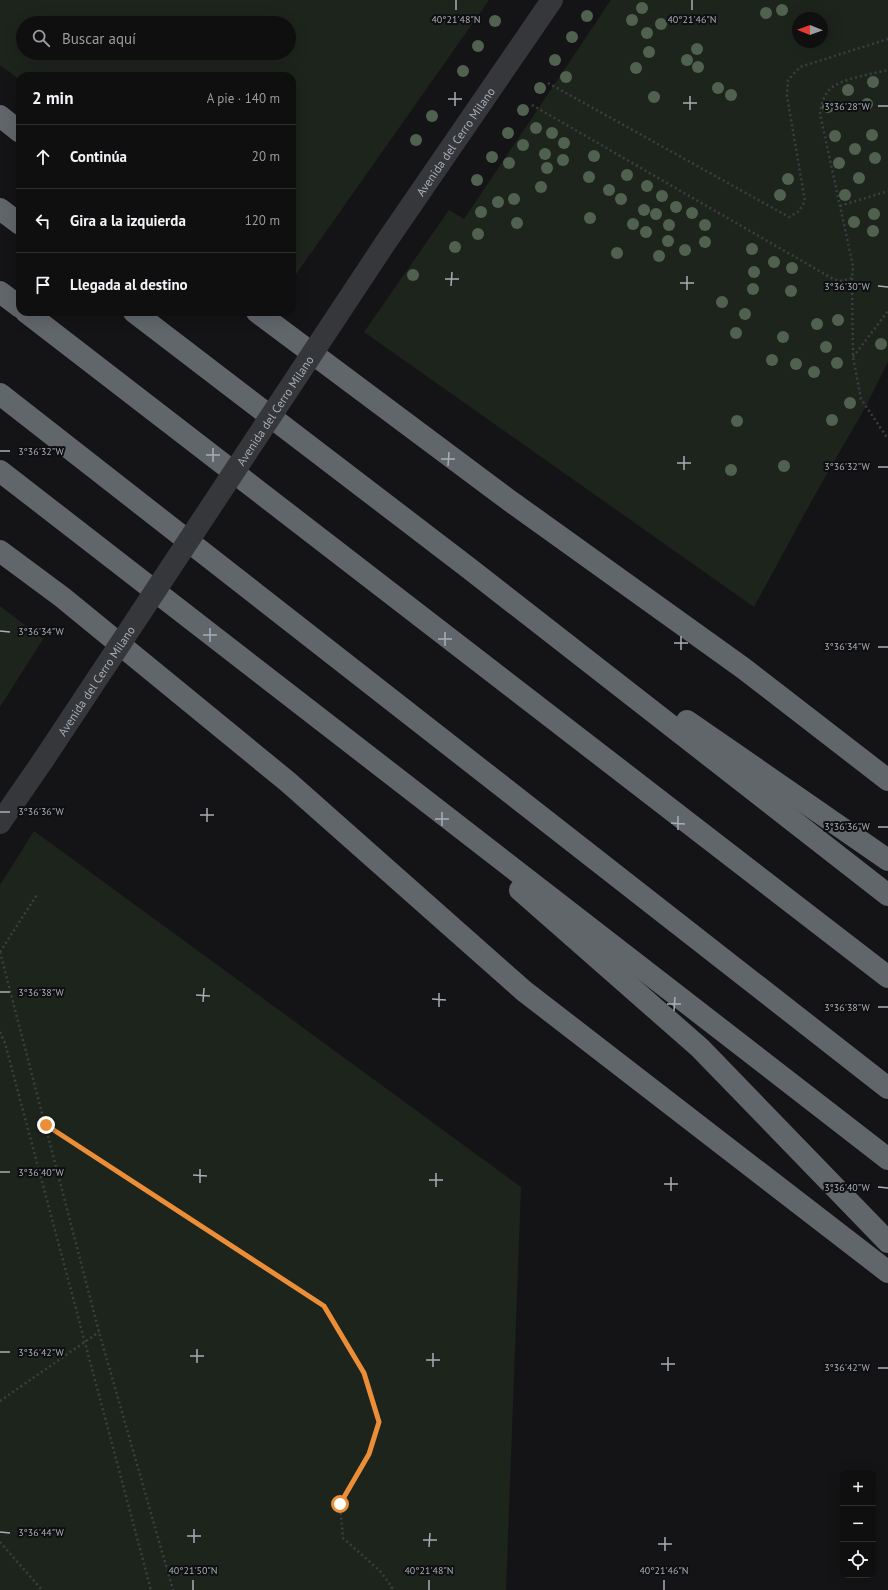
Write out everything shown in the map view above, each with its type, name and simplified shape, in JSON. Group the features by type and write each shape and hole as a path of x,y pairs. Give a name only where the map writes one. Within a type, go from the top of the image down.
{"highway":[{"path":"0,116 16,129"},
{"path":"0,209 16,221"},
{"path":"0,292 16,304"},
{"path":"31,316 888,977"},
{"path":"139,316 470,569 888,895"},
{"path":"261,316 506,498 743,668 888,780"},
{"path":"0,394 888,1088"},
{"path":"0,471 888,1159"},
{"path":"0,551 62,597 288,782 524,991 888,1272"},
{"path":"470,569 888,860"},
{"path":"340,733 700,1048 888,1242"}],"street":[{"name":"Avenida del Cerro Milano","path":"0,823 44,759 386,242 552,0"}],"path":[{"path":"548,83 789,217 799,211 805,201 787,96 788,80 800,67 888,40"},
{"path":"888,70 836,85 827,92 822,102 820,114 853,266 853,357 861,399 888,440"},
{"path":"532,105 833,279 842,282 852,278"},
{"path":"840,206 888,191"},
{"path":"853,357 888,311"},
{"path":"38,893 0,952 99,1332 173,1590"},
{"path":"0,1032 6,1043 151,1590"},
{"path":"46,1125 324,1306 364,1373 379,1422 369,1454 340,1504 343,1538 380,1571 392,1587 391,1590"},
{"path":"0,1401 99,1332"},
{"path":"0,1542 42,1590"}],"shaded area":[{"path":"0,0 489,0 296,274 296,72 16,72 16,77 0,65"},
{"path":"611,0 888,0 888,362 866,406 816,493 754,607 364,332 449,210 464,219"},
{"path":"0,606 43,639 0,707"},
{"path":"34,831 521,1187 506,1590 0,1590 0,885"}],"route":[{"path":"46,1125 324,1306 364,1373 379,1422 369,1454 340,1504"}]}
